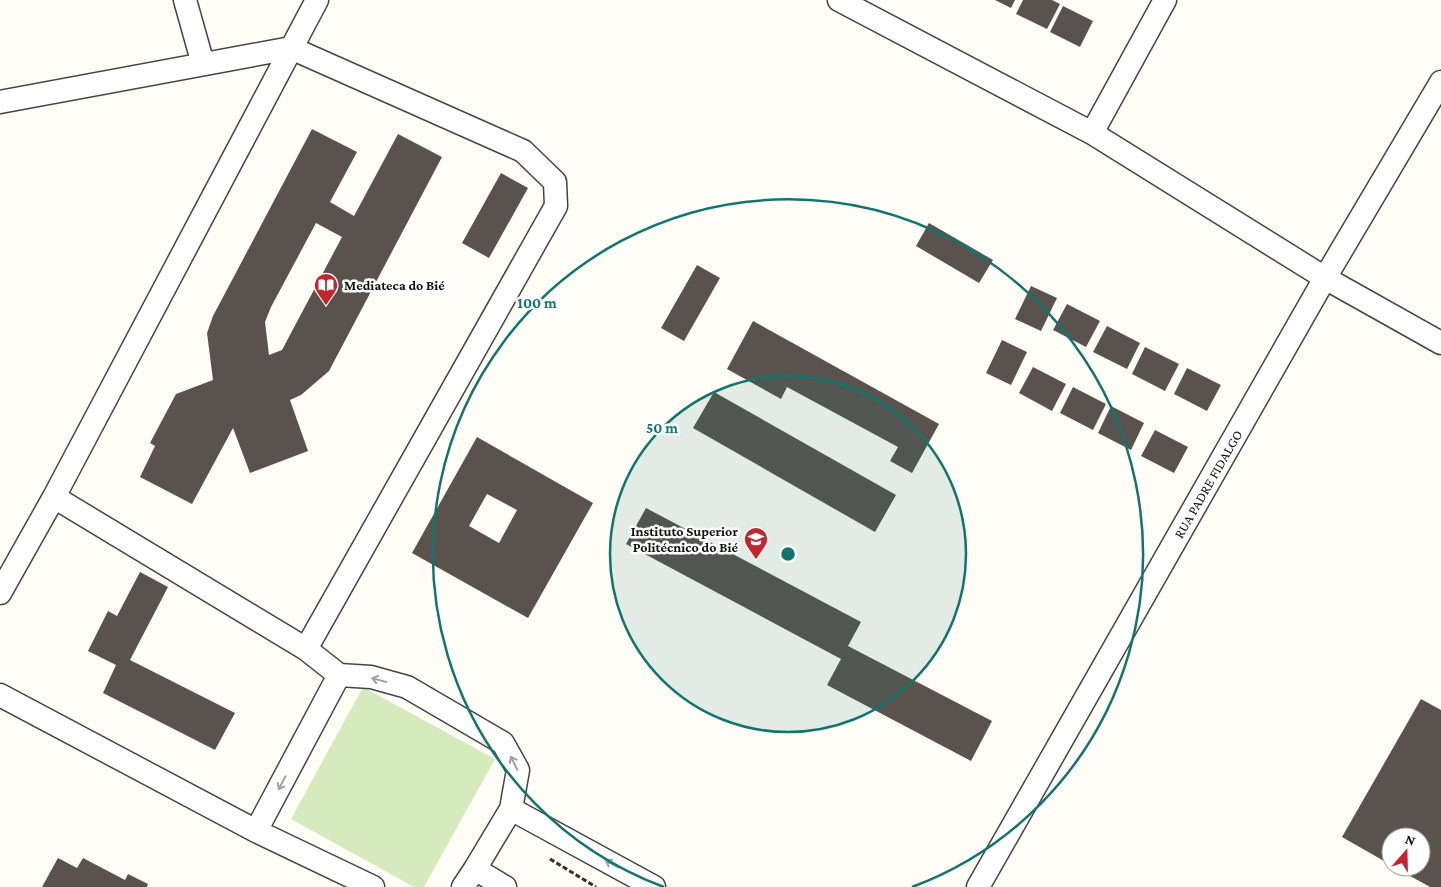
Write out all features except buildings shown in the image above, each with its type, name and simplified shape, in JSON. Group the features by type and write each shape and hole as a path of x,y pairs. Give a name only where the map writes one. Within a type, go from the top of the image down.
{"street":[{"path":"185,0 203,64"},
{"path":"0,593 54,497 317,0"},
{"path":"839,0 1092,133 1325,278 1441,343"},
{"path":"1092,133 1165,0"},
{"path":"0,102 291,48 523,151 554,182 556,206 306,649"},
{"name":"RUA PADRE FIDALGO","path":"978,887 1325,278 1441,82"},
{"path":"54,497 306,649 339,675 371,677 407,687 503,743 518,770 511,809 469,878 505,887"},
{"path":"256,831 339,675"},
{"path":"0,695 256,831 373,887"},
{"path":"511,809 654,887"}],"green space":[{"path":"363,687 495,759 424,887 414,887 291,819"}],"place":[{"name":"Mediateca do Bié","path":"326,306"},
{"name":"Instituto Superior Politécnico do Bié","path":"756,560"}]}
